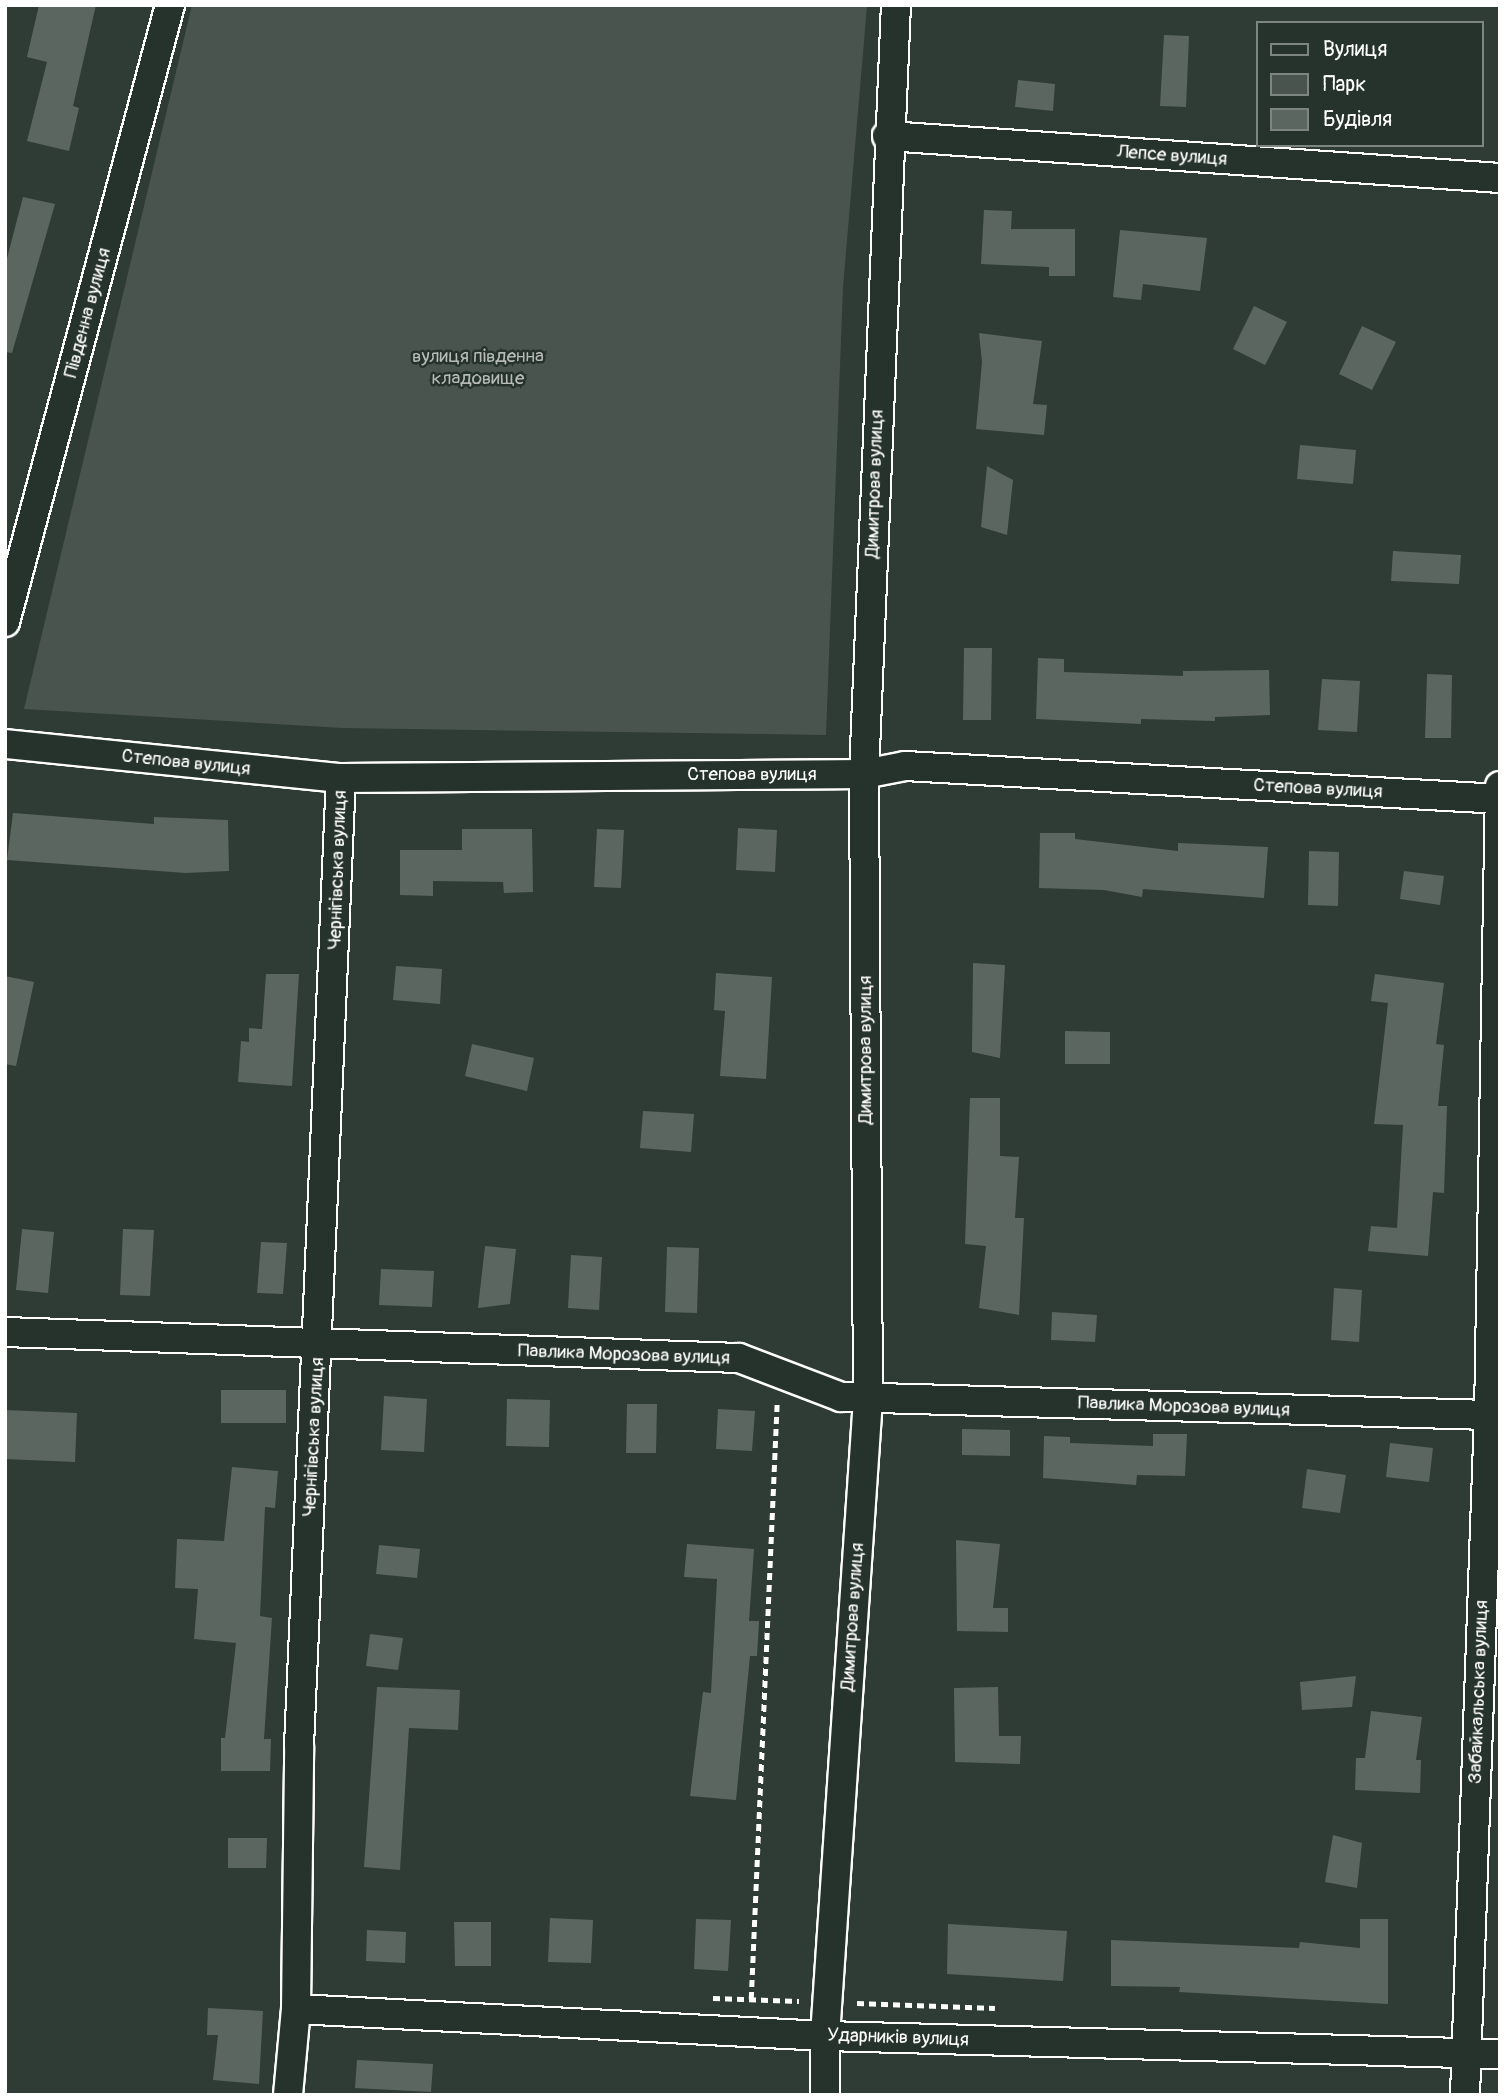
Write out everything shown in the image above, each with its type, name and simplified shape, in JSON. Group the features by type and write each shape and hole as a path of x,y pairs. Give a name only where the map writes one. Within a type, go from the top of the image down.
{"street":[{"name":"Південна вулиця","path":"5,622 170,5"},
{"name":"Димитрова вулиця","path":"825,2095 825,2036 868,1398 864,774 887,136 896,5"},
{"name":"Лепсе вулиця","path":"887,136 1500,178"},
{"name":"Степова вулиця","path":"5,744 341,778 864,774 905,766 1500,799"},
{"name":"Чернігівська вулиця","path":"288,2095 296,2009 299,1746 341,778"},
{"name":"Забайкальська вулиця","path":"1465,2095 1489,1415 1500,786"},
{"name":"Павлика Морозова вулиця","path":"5,1332 739,1358 841,1397 1489,1415"},
{"name":"Ударників вулиця","path":"296,2009 825,2036 1500,2054"}],"path":[{"path":"751,1999 778,1373"}],"green space":[{"name":"вулиця південна кладовище","path":"192,5 867,6 843,287 826,735 343,728 24,709"}],"building":[{"path":"39,5 96,5 73,106 79,108 69,151 27,141 47,62 27,57"},
{"path":"1164,35 1189,36 1186,107 1160,106"},
{"path":"1018,80 1055,84 1053,111 1015,107"},
{"path":"23,197 55,204 12,353 5,352 5,266"},
{"path":"984,210 1012,211 1011,229 1075,229 1075,276 1049,276 1049,267 981,264"},
{"path":"1120,230 1207,238 1200,291 1143,284 1141,300 1113,297"},
{"path":"1254,306 1287,322 1265,365 1233,349"},
{"path":"1362,326 1396,342 1372,390 1339,374"},
{"path":"979,333 1042,341 1033,404 1047,405 1044,435 976,429 982,362"},
{"path":"1300,445 1356,450 1353,484 1297,479"},
{"path":"987,466 1013,480 1007,535 981,527"},
{"path":"1393,551 1461,555 1459,584 1391,581"},
{"path":"964,648 992,648 991,720 963,720"},
{"path":"1038,658 1064,659 1064,672 1183,676 1183,671 1269,670 1270,715 1215,717 1215,721 1141,719 1141,724 1036,719"},
{"path":"1427,674 1452,675 1451,738 1425,738"},
{"path":"1322,679 1360,681 1357,732 1318,730"},
{"path":"13,813 154,824 154,817 228,820 229,871 186,873 7,860"},
{"path":"738,828 777,830 775,872 736,870"},
{"path":"462,829 532,829 533,892 504,893 503,882 433,881 433,896 400,895 400,850 462,850"},
{"path":"597,829 624,830 621,888 594,887"},
{"path":"1040,833 1075,833 1075,839 1178,851 1178,843 1268,847 1264,898 1143,889 1142,897 1104,890 1039,888"},
{"path":"1309,851 1339,852 1338,906 1308,905"},
{"path":"1404,871 1444,876 1440,905 1400,899"},
{"path":"973,963 1005,965 1000,1058 972,1052"},
{"path":"396,966 442,969 440,1004 393,1000"},
{"path":"716,973 772,977 766,1079 720,1076 725,1011 714,1010"},
{"path":"266,974 299,974 292,1086 238,1082 241,1041 249,1042 249,1028 262,1029"},
{"path":"1375,974 1444,983 1436,1044 1444,1045 1438,1106 1447,1106 1444,1193 1433,1192 1428,1256 1368,1251 1371,1226 1397,1228 1403,1125 1374,1124 1388,1003 1371,1001"},
{"path":"5,976 34,982 16,1066 5,1064"},
{"path":"1065,1031 1110,1032 1110,1064 1065,1064"},
{"path":"472,1044 534,1058 527,1091 465,1076"},
{"path":"970,1098 1000,1098 1000,1156 1019,1157 1015,1218 1024,1218 1019,1315 979,1308 986,1246 965,1244"},
{"path":"643,1111 694,1114 691,1152 640,1148"},
{"path":"22,1229 54,1232 48,1293 16,1290"},
{"path":"123,1229 154,1230 150,1296 120,1295"},
{"path":"261,1242 287,1243 283,1294 257,1293"},
{"path":"485,1246 516,1249 510,1304 478,1308"},
{"path":"667,1247 699,1248 697,1313 665,1312"},
{"path":"571,1255 602,1257 599,1310 568,1308"},
{"path":"381,1269 434,1271 432,1307 379,1305"},
{"path":"1334,1288 1362,1290 1359,1342 1331,1340"},
{"path":"1052,1312 1097,1315 1095,1342 1051,1340"},
{"path":"221,1390 286,1390 286,1423 221,1423"},
{"path":"384,1396 427,1399 424,1452 381,1450"},
{"path":"507,1399 550,1400 549,1447 506,1446"},
{"path":"627,1404 657,1404 656,1453 626,1453"},
{"path":"718,1409 755,1411 752,1451 716,1449"},
{"path":"5,1410 77,1413 75,1462 5,1459"},
{"path":"962,1429 1010,1430 1010,1456 962,1455"},
{"path":"1153,1434 1187,1434 1185,1476 1137,1475 1136,1485 1043,1478 1044,1436 1070,1437 1070,1443 1153,1446"},
{"path":"1390,1443 1433,1448 1429,1482 1386,1477"},
{"path":"232,1467 278,1471 275,1508 265,1507 260,1616 272,1618 264,1739 271,1739 270,1771 221,1771 221,1738 225,1738 236,1643 194,1639 198,1589 175,1588 177,1539 224,1541"},
{"path":"1307,1469 1346,1475 1340,1513 1302,1508"},
{"path":"956,1540 1000,1544 993,1608 1008,1608 1008,1632 957,1631"},
{"path":"687,1544 754,1549 749,1621 759,1621 757,1656 750,1656 736,1800 690,1796 703,1692 711,1693 717,1579 684,1577"},
{"path":"379,1545 420,1549 417,1578 376,1574"},
{"path":"370,1634 403,1638 398,1670 366,1666"},
{"path":"1356,1676 1352,1707 1302,1710 1300,1682"},
{"path":"377,1687 460,1690 458,1730 409,1728 400,1870 364,1867"},
{"path":"998,1687 999,1736 1021,1736 1020,1764 955,1762 954,1688"},
{"path":"1371,1711 1422,1717 1416,1760 1421,1760 1420,1793 1355,1790 1356,1758 1365,1758"},
{"path":"1333,1835 1362,1843 1357,1888 1325,1882"},
{"path":"228,1838 267,1838 266,1868 228,1868"},
{"path":"550,1918 593,1920 591,1963 548,1962"},
{"path":"696,1919 731,1920 728,1971 694,1969"},
{"path":"1360,1919 1388,1919 1388,2004 1179,1992 1180,1987 1111,1986 1111,1940 1299,1948 1300,1942 1360,1948"},
{"path":"454,1922 491,1922 491,1966 455,1966"},
{"path":"948,1924 1067,1931 1063,1981 947,1974"},
{"path":"367,1930 406,1932 405,1963 366,1961"},
{"path":"208,2008 263,2011 259,2084 213,2080 218,2035 207,2035"},
{"path":"357,2060 433,2064 431,2092 355,2088"}]}
